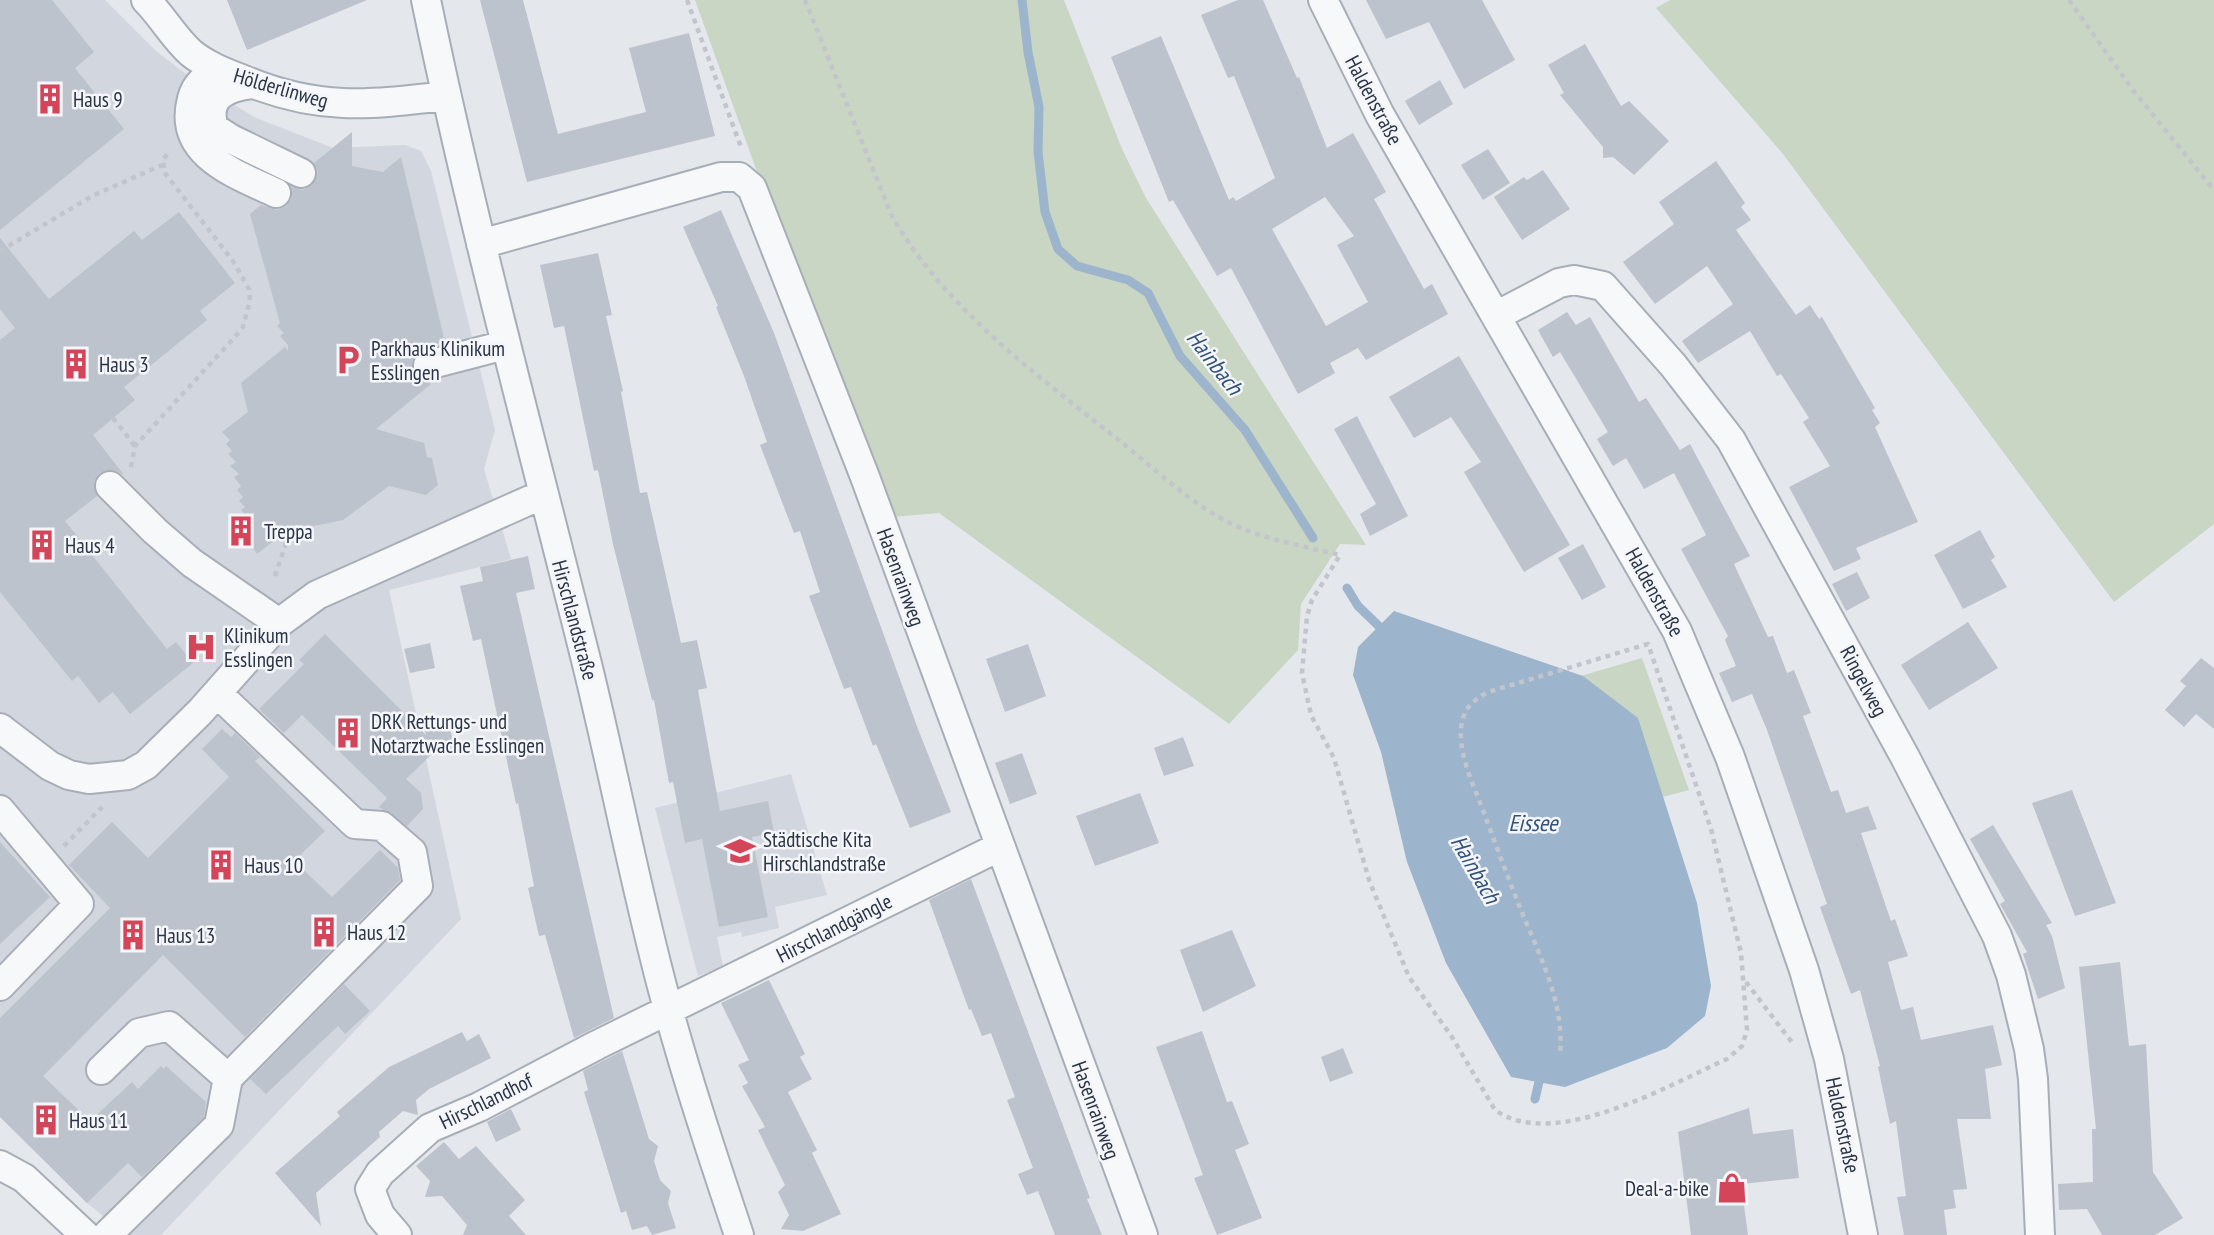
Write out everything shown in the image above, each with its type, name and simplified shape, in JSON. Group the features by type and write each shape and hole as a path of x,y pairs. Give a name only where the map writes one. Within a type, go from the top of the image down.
{"street":[{"name":"Hölderlinweg","path":"146,0 191,53 252,84 338,105 378,104 445,96"},
{"name":"Hirschlandstraße","path":"426,0 445,96 464,163 543,499 586,659 669,1011 739,1235"},
{"name":"Haldenstraße","path":"1323,0 1380,115 1677,631 1756,828 1800,958 1829,1059 1863,1235"},
{"path":"222,71 212,73 197,87 191,106 192,132 196,143 213,161 276,193"},
{"path":"252,84 228,89 215,98 211,111 215,128 231,139 301,173"},
{"path":"481,244 721,177 739,177 746,181"},
{"name":"Hasenrainweg","path":"746,181 756,197 818,351 1143,1235"},
{"name":"Ringelweg","path":"1496,316 1559,284 1574,280 1603,286 1674,365 1731,440 1905,757 1997,936 2021,1012 2034,1079 2040,1235"},
{"path":"428,365 505,345"},
{"path":"116,490 155,531 192,562 279,623"},
{"path":"3,733 59,771 80,778 105,779 128,775 146,765 217,693 279,623 333,586 530,499 543,499"},
{"path":"107,1235 219,1125 228,1078 418,886 412,852 382,826 355,824 217,693"},
{"path":"0,810 78,900 78,908 0,986"},
{"name":"Hirschlandgängle","path":"669,1011 999,847"},
{"name":"Hirschlandhof","path":"397,1235 380,1215 370,1189 380,1173 430,1128 480,1107 669,1011"},
{"path":"101,1070 139,1033 169,1026 228,1078"},
{"path":"0,1165 24,1178 85,1235"}],"path":[{"path":"687,0 746,159 746,181"},
{"path":"805,0 891,214 904,238 944,286 985,328 1063,396 1215,515 1269,538 1340,555 1312,600 1307,615 1302,673 1307,703 1334,758 1369,880 1409,977 1452,1037 1495,1110 1505,1118 1555,1125 1611,1110 1727,1059 1742,1046 1747,1030 1741,953 1711,829 1648,644 1488,692 1472,701 1466,709 1461,727 1461,747 1556,1005 1562,1028 1560,1053"},
{"path":"2069,0 2132,89 2214,190"},
{"path":"116,490 131,478 135,446 243,327 250,300 248,289 233,261 162,165 163,159 192,132"},
{"path":"0,251 92,196 162,165"},
{"path":"113,418 135,446"},
{"path":"275,576 290,527"},
{"path":"47,864 111,799 105,779"},
{"path":"1745,980 1798,1050 1829,1059"}],"shaded area":[{"name":"Klinikum Esslingen","path":"0,0 105,0 156,51 190,77 254,117 333,148 405,145 421,151 431,171 495,430 484,469 511,559 389,590 461,919 161,1235 126,1235 87,1203 0,1117"},
{"name":"Städtische Kita Hirschlandstraße","path":"791,774 827,895 775,907 779,928 742,937 741,932 717,937 723,966 698,976 655,808"}],"green space":[{"path":"695,0 1064,0 1122,149 1146,198 1366,545 1340,544 1301,604 1298,650 1229,724 939,513 893,517 832,352 764,191"},
{"path":"1670,0 2214,0 2214,524 2114,602 1783,154 1656,8"},
{"path":"1642,658 1689,790 1537,831 1493,702"}],"water":[{"name":"Eissee","path":"1394,611 1583,676 1638,718 1697,903 1711,986 1705,1016 1667,1048 1565,1087 1511,1077 1446,963 1407,862 1381,752 1353,675 1358,647"}],"building":[{"name":"Haus 9","path":"0,0 52,0 94,52 75,68 124,129 0,230"},
{"path":"227,0 367,0 247,50"},
{"path":"480,0 523,0 558,134 646,112 629,48 689,33 715,136 527,182"},
{"path":"1238,0 1263,0 1297,78 1299,77 1327,148 1353,133 1386,192 1374,199 1424,289 1432,284 1448,314 1366,360 1358,348 1330,363 1335,373 1298,394 1231,268 1217,276 1173,200 1169,202 1111,57 1161,36 1229,200 1233,197 1236,201 1275,178 1234,76 1228,78 1201,15","holes":["1325,197 1354,236 1337,245 1368,302 1326,326 1272,229"]},
{"path":"1366,0 1482,0 1515,60 1464,89 1429,22 1386,39"},
{"path":"1585,44 1621,106 1629,101 1669,141 1634,175 1613,157 1603,158 1603,147 1560,95 1564,93 1548,65"},
{"path":"1440,80 1453,104 1419,125 1405,101"},
{"name":"Parkhaus Klinikum Esslingen","path":"352,132 352,166 383,172 401,157 444,338 435,346 417,353 412,361 416,376 431,384 376,429 424,443 427,457 432,458 438,485 426,495 389,486 343,520 314,526 294,525 257,554 237,525 249,519 241,510 245,507 239,501 243,497 237,490 241,486 234,477 239,474 230,466 236,462 228,454 232,451 226,444 230,440 222,432 248,412 241,383 285,347 288,351 288,345 280,336 284,333 277,326 280,323 250,214 261,205 277,210 286,206 291,199 291,187 302,190 311,186 318,172 314,163"},
{"path":"1488,149 1510,183 1483,200 1461,165"},
{"path":"1716,161 1745,203 1741,207 1751,220 1736,230 1796,315 1810,305 1819,319 1822,317 1875,408 1872,410 1880,423 1875,427 1918,522 1856,548 1861,559 1834,571 1789,487 1830,466 1803,422 1809,418 1781,374 1777,376 1750,331 1698,363 1682,341 1733,304 1707,266 1655,304 1623,262 1674,224 1659,202"},
{"path":"1543,170 1570,209 1522,240 1494,197 1524,177 1527,180"},
{"path":"721,210 774,333 918,729 951,812 910,828 876,744 873,746 851,687 844,689 809,596 820,592 800,531 794,533 760,445 767,442 744,376 716,307 718,306 683,227"},
{"name":"Haus 3","path":"179,212 235,283 200,311 207,320 124,387 135,400 93,435 124,475 114,470 99,474 94,482 97,496 65,521 167,649 176,642 193,663 130,714 113,692 99,703 78,676 72,681 0,592 0,340 15,328 0,309 0,238 49,299 134,231 142,240"},
{"path":"598,253 612,315 606,316 623,391 621,392 640,493 647,492 681,643 697,640 707,688 698,690 720,811 768,801 774,833 752,837 768,917 719,927 702,839 685,843 673,782 669,783 654,700 613,544 598,470 594,471 564,326 554,328 540,265"},
{"path":"1567,312 1576,325 1590,317 1639,402 1646,398 1680,450 1690,444 1750,556 1734,564 1768,637 1773,636 1787,673 1794,670 1811,713 1803,716 1831,792 1838,790 1846,813 1868,806 1877,829 1861,833 1891,921 1895,919 1908,956 1888,962 1901,1010 1913,1007 1921,1040 1993,1025 2002,1065 1985,1069 1991,1119 1957,1119 1967,1189 1953,1190 1956,1208 1944,1210 1947,1235 1904,1235 1897,1197 1906,1196 1896,1121 1890,1124 1878,1067 1880,1066 1860,990 1851,994 1820,907 1827,904 1767,730 1752,694 1732,702 1719,673 1736,666 1725,640 1728,636 1681,549 1706,535 1674,473 1644,489 1626,458 1613,466 1597,439 1608,432 1560,352 1553,357 1538,330"},
{"path":"1459,356 1570,545 1524,572 1464,472 1481,462 1451,417 1414,438 1389,397"},
{"path":"1357,416 1408,516 1370,536 1360,514 1376,504 1334,429"},
{"path":"1980,530 1995,557 1991,560 2007,587 1963,609 1934,555"},
{"path":"1583,544 1606,587 1582,600 1558,558"},
{"path":"528,556 535,589 516,593 614,1018 574,1038 545,935 539,936 528,888 534,886 518,803 516,804 481,639 473,641 460,586 483,581 480,567"},
{"path":"1857,572 1870,598 1846,611 1832,584"},
{"path":"1968,622 1998,668 1929,710 1901,665"},
{"name":"DRK Rettungs- und Notarztwache Esslingen","path":"325,634 426,735 423,723 447,718 455,748 432,754 406,779 421,793 423,809 407,826 379,807 387,798 302,715 284,733 259,709 304,664 299,660"},
{"path":"430,643 435,668 410,673 404,649"},
{"path":"1028,644 1046,696 1005,712 986,659"},
{"path":"2201,658 2214,668 2214,729 2196,714 2184,727 2165,710 2186,686 2180,681"},
{"path":"222,729 231,737 235,733 260,757 255,761 325,831 294,861 332,897 380,850 398,868 400,880 245,1037 163,955 43,1076 90,1121 132,1082 138,1089 161,1066 164,1069 166,1066 206,1102 204,1117 142,1177 128,1163 87,1203 0,1117 0,1018 110,908 69,865 112,822 148,858 229,777 202,749"},
{"path":"1183,737 1194,766 1164,776 1154,748"},
{"path":"1022,753 1037,794 1010,804 995,763"},
{"path":"2072,790 2116,903 2075,916 2032,803"},
{"path":"1140,793 1159,843 1095,866 1076,816"},
{"path":"1993,825 2052,923 2046,925 2052,936 2065,988 2038,999 2023,954 2027,952 2000,904 2005,901 1970,839"},
{"path":"0,842 50,897 0,944"},
{"path":"971,879 1102,1235 1055,1235 1038,1191 1027,1195 1018,1174 1033,1168 1007,1100 1015,1097 991,1033 982,1036 971,1009 969,1010 929,900"},
{"path":"1232,930 1256,986 1203,1012 1180,950"},
{"path":"2120,962 2129,1046 2146,1044 2153,1172 2183,1218 2155,1235 2102,1235 2087,1209 2059,1210 2058,1184 2093,1182 2092,1129 2096,1129 2079,967"},
{"path":"769,980 805,1054 800,1057 812,1079 788,1092 817,1150 812,1153 841,1214 803,1231 781,1229 789,1215 778,1192 785,1185 758,1130 765,1127 742,1086 748,1083 738,1065 749,1060 721,1003"},
{"path":"344,984 370,1011 345,1034 338,1026 266,1094 250,1079"},
{"path":"1202,1031 1227,1102 1232,1101 1249,1144 1235,1150 1262,1218 1217,1235 1194,1178 1203,1175 1156,1047"},
{"path":"462,1032 467,1041 479,1034 491,1058 429,1089 416,1100 418,1115 403,1111 379,1132 380,1137 316,1193 321,1226 275,1173 340,1116 337,1112 389,1067"},
{"path":"1343,1048 1353,1073 1330,1082 1321,1057"},
{"path":"622,1051 649,1139 658,1146 654,1161 660,1180 671,1191 668,1203 676,1228 652,1235 647,1226 632,1230 626,1211 621,1213 584,1092 588,1090 583,1071"},
{"path":"1749,1108 1753,1134 1793,1129 1799,1178 1741,1184 1748,1235 1691,1235 1678,1132"},
{"path":"511,1109 521,1130 496,1142 487,1122"},
{"path":"444,1142 459,1159 476,1146 525,1200 509,1216 526,1235 463,1235 467,1225 442,1196 425,1197 430,1181 416,1166"}],"waterway":[{"name":"Hainbach","path":"1022,0 1028,52 1039,107 1038,152 1045,212 1058,249 1077,266 1128,280 1148,293 1180,356 1245,430 1313,538"},
{"name":"Hainbach","path":"1347,588 1358,606 1387,634"},
{"name":"Hainbach","path":"1535,1099 1541,1073"}],"place":[{"name":"Haus 9","path":"50,99"},
{"name":"Parkhaus Klinikum Esslingen","path":"348,360"},
{"name":"Haus 3","path":"76,364"},
{"name":"Treppa","path":"241,531"},
{"name":"Haus 4","path":"42,545"},
{"name":"Klinikum Esslingen","path":"201,647"},
{"name":"DRK Rettungs- und Notarztwache Esslingen","path":"348,733"},
{"name":"Städtische Kita Hirschlandstraße","path":"740,851"},
{"name":"Haus 10","path":"221,865"},
{"name":"Haus 12","path":"324,932"},
{"name":"Haus 13","path":"133,935"},
{"name":"Haus 11","path":"46,1120"},
{"name":"Deal-a-bike","path":"1732,1188"}]}
